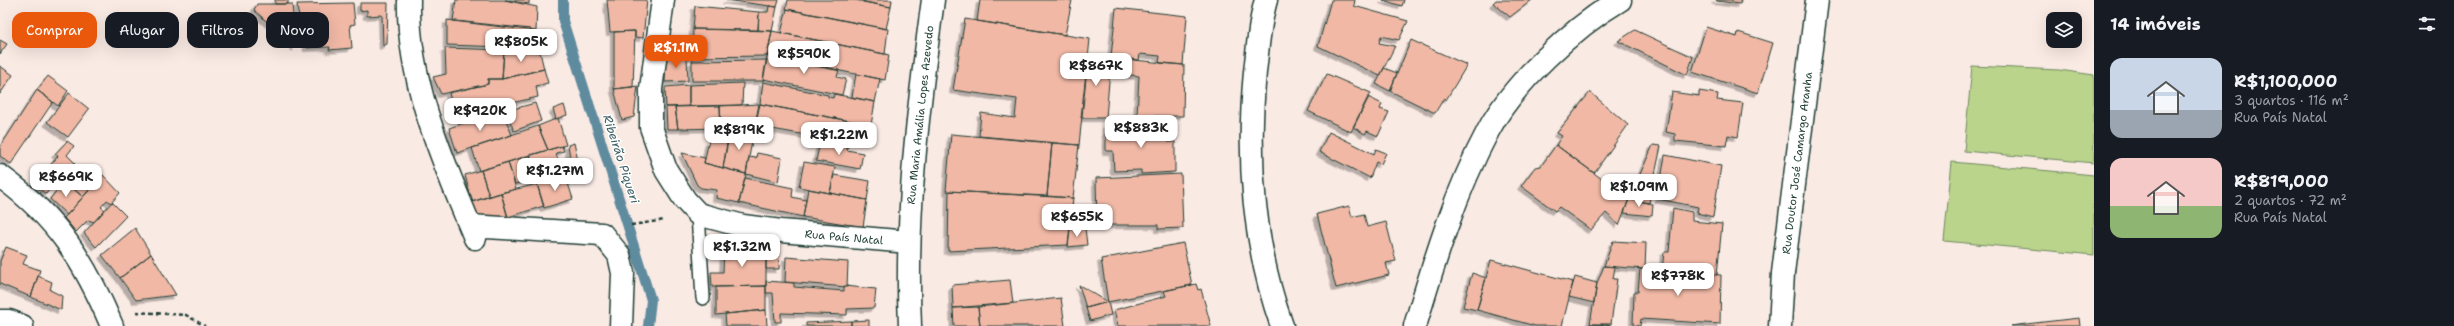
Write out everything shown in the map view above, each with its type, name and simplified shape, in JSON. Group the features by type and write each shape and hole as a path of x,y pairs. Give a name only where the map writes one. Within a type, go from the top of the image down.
{"street":[{"path":"409,0 409,22 415,67 421,90 473,232 602,234 619,255 623,273 621,326"},
{"path":"664,0 651,89 651,127 666,170 685,200 698,214"},
{"name":"Rua Maria Amália Lopes Azevedo","path":"910,326 909,242 916,139 933,0"},
{"path":"1266,0 1260,21 1252,104 1252,172 1260,241 1282,326"},
{"path":"1415,326 1445,227 1488,130 1529,73 1599,12 1620,0"},
{"name":"Rua Doutor José Camargo Aranha","path":"1780,326 1783,273 1817,0"},
{"path":"0,176 45,214 68,242 84,265 108,318"},
{"name":"Rua País Natal","path":"698,214 743,226 781,232 909,242"},
{"path":"0,321 10,321 22,326"}],"lane":[{"path":"698,214 702,298"}],"path":[{"path":"628,226 672,219"},
{"path":"108,318 186,315 205,326"}],"green space":[{"path":"1972,66 2059,70 2094,75 2094,163 1964,151"},
{"path":"1952,162 2094,175 2094,255 1944,241"}],"building":[{"path":"275,0 288,0 288,4 275,4"},
{"path":"456,0 505,0 537,7 536,31 453,21"},
{"path":"505,0 529,0 529,4"},
{"path":"607,0 647,0 643,38 635,37 635,31 610,32"},
{"path":"726,0 779,0 777,7"},
{"path":"788,0 855,0 891,7 886,29 786,9"},
{"path":"863,0 892,0 891,7 863,2"},
{"path":"980,0 1072,0 1065,35 977,21"},
{"path":"1331,0 1355,0 1354,6 1408,21 1399,40 1381,36 1379,43 1395,46 1380,76 1318,46"},
{"path":"1383,0 1404,0 1402,6"},
{"path":"1496,0 1532,0 1510,17 1493,3"},
{"path":"1715,0 1741,0 1740,4"},
{"path":"353,3 355,24 350,25 352,48 329,50 329,12 298,12 297,4"},
{"path":"360,3 388,3 387,44 383,46 382,15 367,16 367,10 360,11"},
{"path":"257,4 292,4 293,12 266,12 266,21 258,12 254,10"},
{"path":"695,6 759,12 758,30 693,29"},
{"path":"769,6 777,7 772,31 758,30 759,12 768,12"},
{"path":"1116,8 1187,16 1183,65 1159,63 1160,56 1140,54 1139,60 1111,57"},
{"path":"787,9 888,29 885,54 781,33"},
{"path":"965,19 1090,39 1079,145 979,136 981,113 1015,118 1017,99 953,90"},
{"path":"447,20 530,29 531,48 447,45"},
{"path":"1706,27 1737,37 1738,32 1773,43 1758,93 1692,72"},
{"path":"693,29 772,31 767,56 692,57"},
{"path":"1635,30 1693,57 1687,75 1618,41"},
{"path":"635,31 633,87 614,89 614,32"},
{"path":"772,31 889,55 885,80 767,56"},
{"path":"0,40 7,44 0,54"},
{"path":"1411,40 1467,65 1446,100 1444,98 1435,113 1390,91"},
{"path":"668,46 692,46 692,57 666,57"},
{"path":"445,48 504,50 502,79 488,79 488,84 441,94 433,77 446,74"},
{"path":"504,50 540,52 544,69 502,79"},
{"path":"1088,55 1111,57 1106,118 1081,118"},
{"path":"767,56 839,70 837,77 846,79 842,95 763,79"},
{"path":"666,57 687,57 688,81 665,82"},
{"path":"1124,59 1184,65 1183,116 1137,116 1139,76 1123,74"},
{"path":"767,60 763,81 692,81 692,61"},
{"path":"0,66 13,75 0,94"},
{"path":"1384,68 1397,73 1390,91 1376,84"},
{"path":"544,69 548,83 536,86 538,97 455,116 449,93 488,84 488,79 502,79"},
{"path":"856,74 880,79 875,102 852,97"},
{"path":"1327,74 1371,93 1351,132 1308,111"},
{"path":"48,76 68,91 58,106 37,90"},
{"path":"763,82 828,95 828,97 833,98 834,94 875,102 871,125 760,104"},
{"path":"743,83 742,105 689,106 689,85"},
{"path":"689,85 689,106 666,107 665,87"},
{"path":"638,86 634,117 622,120 614,89"},
{"path":"37,90 53,102 11,164 0,156 0,147"},
{"path":"1699,91 1718,94 1717,100 1743,103 1738,137 1728,135 1726,146 1675,141 1675,134 1666,132 1672,92 1699,96"},
{"path":"1590,92 1628,125 1594,173 1556,145 1562,136 1557,133"},
{"path":"69,93 89,109 68,137 47,122"},
{"path":"1368,97 1382,104 1380,109 1389,112 1378,136 1367,131 1365,134 1353,127"},
{"path":"535,103 541,121 514,131 506,111"},
{"path":"759,104 754,130 721,130 720,106"},
{"path":"760,104 850,121 846,142 755,126"},
{"path":"564,105 567,115 556,119 553,109"},
{"path":"720,106 721,128 678,129 675,107"},
{"path":"666,107 675,107 678,129 667,129"},
{"path":"502,110 512,135 457,153 449,128"},
{"path":"558,118 566,145 548,150 538,126"},
{"path":"1106,125 1169,126 1168,142 1175,142 1175,172 1141,174 1141,170 1114,171 1113,151 1106,151"},
{"path":"538,126 548,150 479,171 472,148"},
{"path":"730,130 754,130 746,174 723,168"},
{"path":"1329,132 1374,154 1376,149 1386,153 1381,164 1376,162 1370,178 1319,152"},
{"path":"951,134 1052,143 1047,196 946,191"},
{"path":"709,140 727,143 723,168 704,163"},
{"path":"67,141 74,146 67,155 75,163 57,184 44,173 58,156 55,154"},
{"path":"820,142 848,147 847,150 863,153 860,169 816,161"},
{"path":"574,143 578,161 571,163 568,145"},
{"path":"1052,143 1079,145 1073,198 1047,196"},
{"path":"1556,145 1629,199 1619,225 1606,213 1591,230 1559,207 1555,211 1521,186 1535,167 1541,166"},
{"path":"1653,145 1661,146 1649,203 1629,199"},
{"path":"562,146 564,151 556,153 560,167 541,174 538,163 533,165 530,155"},
{"path":"682,153 705,158 704,163 746,174 739,203 716,198 717,190 701,188 697,185"},
{"path":"757,153 782,158 778,182 746,174 749,157 756,158"},
{"path":"530,155 533,165 538,163 542,176 515,184 508,162"},
{"path":"1665,155 1721,166 1713,217 1697,213 1698,207 1658,199"},
{"path":"508,162 516,189 489,196 481,170"},
{"path":"804,162 835,167 830,193 799,187"},
{"path":"86,167 100,177 83,197 75,190 79,185 74,181"},
{"path":"481,170 489,196 472,202 465,175"},
{"path":"43,171 55,182 46,194 32,184"},
{"path":"1181,174 1183,228 1158,229 1158,225 1097,225 1096,178"},
{"path":"103,175 120,193 111,203 107,200 101,207 105,210 94,222 88,220 76,232 64,218"},
{"path":"834,175 870,181 867,200 830,193"},
{"path":"566,177 573,199 544,208 537,184"},
{"path":"745,178 793,188 792,197 806,200 803,217 739,203"},
{"path":"64,181 83,197 67,215 50,199"},
{"path":"537,184 544,206 508,217 501,193"},
{"path":"808,189 867,200 863,227 803,217"},
{"path":"949,191 1073,198 1068,245 948,251"},
{"path":"501,193 509,222 478,223 472,202"},
{"path":"1629,199 1653,204 1652,216 1624,213"},
{"path":"112,202 126,216 96,247 84,233"},
{"path":"1349,206 1352,217 1364,214 1367,227 1386,222 1396,261 1386,263 1389,275 1336,288 1317,214"},
{"path":"1673,208 1692,212 1692,221 1722,224 1717,275 1662,271 1664,252 1669,252"},
{"path":"135,228 151,254 120,278 102,255"},
{"path":"1085,228 1087,245 1068,247 1070,229"},
{"path":"1613,241 1646,243 1645,269 1604,266"},
{"path":"1183,243 1192,285 1108,302 1101,259"},
{"path":"724,246 766,249 766,286 712,287 711,272 723,272"},
{"path":"6,247 27,255 23,264 40,270 31,297 0,284 0,261"},
{"path":"766,249 780,251 779,269 766,269"},
{"path":"151,254 176,295 136,300 120,278"},
{"path":"786,257 848,262 847,287 785,282"},
{"path":"1491,260 1573,282 1562,326 1535,326 1477,310"},
{"path":"1604,266 1615,267 1613,279 1617,279 1611,324 1590,324 1597,283"},
{"path":"1640,269 1721,275 1720,324 1641,319 1640,326 1633,325 1634,292 1638,292"},
{"path":"1472,273 1486,278 1477,310 1463,307"},
{"path":"38,276 52,282 50,290 62,296 61,310 31,297"},
{"path":"1575,277 1597,283 1594,303 1569,297"},
{"path":"1010,280 1013,303 953,308 952,285"},
{"path":"766,281 794,283 794,287 844,291 844,286 876,289 874,308 847,309 847,315 781,313 781,322 775,322 773,293 766,293"},
{"path":"1196,284 1198,290 1201,289 1211,326 1118,326 1114,310 1166,296 1164,291"},
{"path":"1079,285 1108,302 1086,308"},
{"path":"766,286 766,310 716,315 716,287"},
{"path":"1061,298 1065,326 980,326 978,307"},
{"path":"1108,302 1111,315 1090,321 1086,308"},
{"path":"978,307 980,326 954,326 953,308"},
{"path":"766,310 767,326 726,326 725,314"},
{"path":"2079,318 2080,326 2011,326 2026,324"},
{"path":"869,320 869,326 851,326 851,321"},
{"path":"851,321 851,326 806,326 806,323"},
{"path":"1590,324 1610,325 1610,326 1590,326"}],"waterway":[{"name":"Ribeirão Piqueri","path":"563,0 563,21 651,300 648,326"}]}
